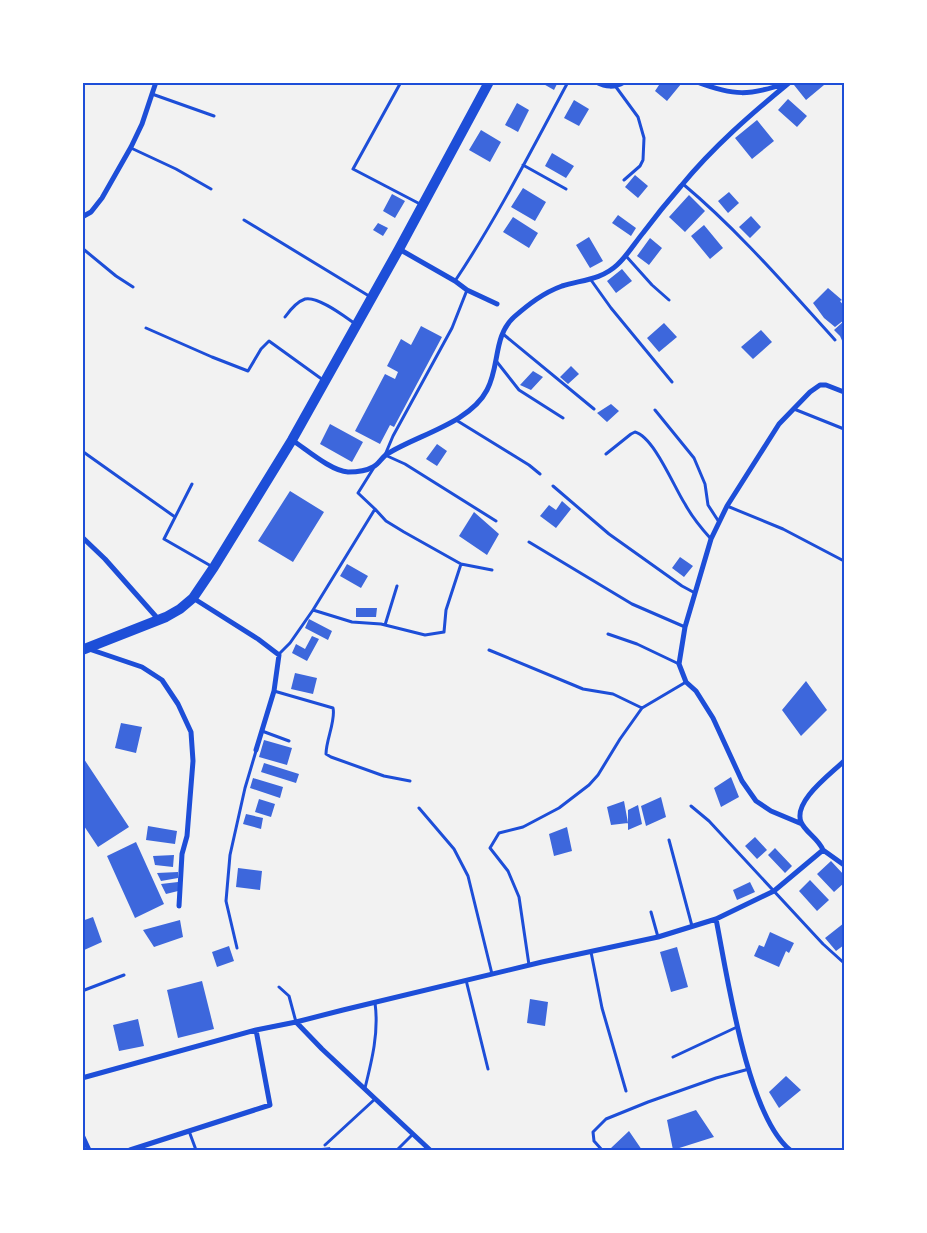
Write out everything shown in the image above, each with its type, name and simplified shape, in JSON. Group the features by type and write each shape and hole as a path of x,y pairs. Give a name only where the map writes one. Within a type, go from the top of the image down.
{"main road":[{"path":"85,649 159,620 180,609 193,598 292,440 372,298 489,82"}],"street":[{"path":"82,218 91,212 102,198 131,147 142,124 156,82"},
{"path":"596,82 603,86 616,86 624,82"},
{"path":"697,82 722,91 742,94 756,93 790,82"},
{"path":"292,440 329,464 346,472 359,472 374,466 386,455 470,410 487,390 502,334 511,320 533,301 559,287 591,280 604,275 616,266 626,256 682,184 746,119 790,82"},
{"path":"399,248 467,290 497,304"},
{"path":"844,392 826,384 820,385 810,392 779,424 727,506 710,539 685,628 679,664 686,682 696,691 713,718 742,781 756,802 771,811 802,824 820,843 823,850 844,865"},
{"path":"82,537 105,559 159,620"},
{"path":"193,598 258,639 278,655 274,691 256,750"},
{"path":"85,649 142,667 162,680 178,704 191,732 194,760 187,836 182,854 179,906"},
{"path":"802,824 800,816 803,804 844,761"},
{"path":"82,1078 256,1030 529,965 658,937 716,918 774,891 823,850"},
{"path":"716,918 738,1026 759,1102 769,1124 790,1150"},
{"path":"296,1022 322,1049 430,1150"},
{"path":"130,1150 270,1106 256,1030"},
{"path":"82,1135 89,1150"}],"lane":[{"path":"400,82 353,169 422,205"},
{"path":"455,281 523,165 568,82"},
{"path":"616,86 638,117 644,138 640,166 624,180"},
{"path":"152,94 214,116"},
{"path":"131,147 212,189"},
{"path":"523,165 566,189"},
{"path":"682,184 710,207 739,236 835,340"},
{"path":"244,220 372,298"},
{"path":"82,248 116,276 134,287"},
{"path":"626,256 652,285 669,300"},
{"path":"591,280 622,322 672,382"},
{"path":"467,290 452,328 393,436 386,455 406,464 496,521"},
{"path":"284,317 296,304 305,299 312,299 322,303 357,325"},
{"path":"146,328 203,354 248,371 261,349 269,341 325,382"},
{"path":"502,334 594,409"},
{"path":"495,360 518,390 563,418"},
{"path":"794,409 844,429"},
{"path":"655,410 694,458 705,484 708,505 719,522"},
{"path":"455,419 529,465 540,474"},
{"path":"606,454 630,434 635,432 643,436 657,453 686,506 710,539"},
{"path":"82,451 175,517"},
{"path":"374,466 358,493 392,524 461,564 492,570"},
{"path":"192,484 164,539 214,567"},
{"path":"553,486 609,534 682,586 695,593"},
{"path":"727,506 783,529 844,561"},
{"path":"278,655 290,643 313,610 375,509"},
{"path":"528,542 632,604 685,628"},
{"path":"313,610 352,622 385,625 425,635 444,632 446,610 461,564"},
{"path":"385,625 397,586"},
{"path":"608,634 637,644 679,664"},
{"path":"489,650 583,689 613,694 642,708"},
{"path":"529,965 519,897 508,871 490,848 499,833 523,827 559,808 589,785 598,775 642,708 686,682"},
{"path":"274,691 333,708 334,714 326,754 384,776 410,781"},
{"path":"261,731 289,741"},
{"path":"237,948 226,902 230,855 256,750"},
{"path":"691,806 709,821 844,963"},
{"path":"419,808 446,838 465,870 492,974"},
{"path":"668,840 692,926"},
{"path":"650,912 658,937"},
{"path":"591,952 602,1008 626,1091"},
{"path":"82,991 124,975"},
{"path":"466,980 488,1069"},
{"path":"279,986 289,996 296,1022"},
{"path":"364,1088 376,1034 375,1002"},
{"path":"673,1058 738,1026"},
{"path":"602,1150 592,1136 595,1129 606,1120 679,1091 749,1069"},
{"path":"325,1145 375,1099"},
{"path":"189,1131 196,1150"},
{"path":"397,1150 413,1134"}],"building":[{"path":"540,82 558,82 554,90"},
{"path":"661,82 678,82 681,84 667,101 655,91"},
{"path":"796,82 822,82 824,85 806,100 794,85"},
{"path":"788,99 807,116 797,127 778,110"},
{"path":"574,100 589,109 579,126 564,118"},
{"path":"517,103 529,110 518,132 505,125"},
{"path":"757,120 774,141 752,159 735,138"},
{"path":"481,130 501,142 490,162 469,150"},
{"path":"552,153 574,166 566,178 545,166"},
{"path":"635,175 648,186 638,198 625,187"},
{"path":"523,188 546,202 535,221 511,207"},
{"path":"729,192 739,203 728,213 718,201"},
{"path":"392,194 405,201 395,218 383,211"},
{"path":"689,195 705,211 685,232 669,217"},
{"path":"618,215 636,228 631,236 612,223"},
{"path":"751,216 761,227 750,238 739,227"},
{"path":"513,217 538,233 529,248 503,232"},
{"path":"378,223 388,228 383,236 373,230"},
{"path":"704,225 723,248 710,259 691,236"},
{"path":"589,237 603,261 590,268 576,245"},
{"path":"650,238 662,248 649,265 637,256"},
{"path":"622,269 632,281 616,293 607,281"},
{"path":"828,288 842,300 840,301 844,306 844,320 835,327 824,318 813,303"},
{"path":"844,321 844,345 840,336 834,330"},
{"path":"664,323 677,337 659,352 647,338"},
{"path":"421,326 442,337 394,427 390,425 380,444 355,431 385,374 395,379 398,372 387,366 401,339 411,345"},
{"path":"761,330 772,342 753,359 741,347"},
{"path":"571,366 579,374 568,384 560,377"},
{"path":"533,371 543,377 531,390 520,385"},
{"path":"611,404 619,411 607,422 597,413"},
{"path":"330,424 363,442 352,462 320,444"},
{"path":"437,444 447,451 437,466 426,459"},
{"path":"290,491 324,512 293,562 258,541"},
{"path":"562,501 571,509 556,528 540,516 549,505 556,510"},
{"path":"474,512 499,534 487,555 459,536"},
{"path":"680,557 693,566 684,577 672,568"},
{"path":"347,564 368,576 361,588 340,576"},
{"path":"356,608 377,608 376,617 356,617"},
{"path":"309,619 332,631 328,640 305,628"},
{"path":"312,636 319,639 307,661 292,653 296,644 305,649"},
{"path":"295,673 317,678 313,694 291,689"},
{"path":"806,681 827,710 801,736 782,710"},
{"path":"121,723 142,727 136,753 115,748"},
{"path":"264,740 292,748 287,765 259,757"},
{"path":"82,756 129,827 98,847 82,823"},
{"path":"264,763 299,774 296,783 261,772"},
{"path":"731,777 739,797 721,807 714,788"},
{"path":"253,778 283,787 280,798 250,788"},
{"path":"661,797 666,817 646,826 641,806"},
{"path":"259,799 275,804 271,817 255,812"},
{"path":"624,801 628,823 611,825 607,807"},
{"path":"638,805 642,824 628,830 628,810"},
{"path":"246,814 263,818 261,829 243,824"},
{"path":"148,826 177,831 175,844 146,840"},
{"path":"567,827 572,851 554,856 549,834"},
{"path":"755,837 767,850 757,859 745,846"},
{"path":"136,842 164,904 135,918 107,856"},
{"path":"775,848 792,866 785,873 768,855"},
{"path":"174,855 173,867 155,865 153,856"},
{"path":"831,861 844,875 844,883 834,892 817,874"},
{"path":"238,868 262,871 260,890 236,887"},
{"path":"178,872 178,878 161,881 157,873"},
{"path":"810,880 829,900 817,911 799,891"},
{"path":"178,882 178,891 166,894 161,884"},
{"path":"750,882 755,892 737,900 733,890"},
{"path":"93,917 102,942 82,951 82,921"},
{"path":"180,920 183,937 154,947 143,930"},
{"path":"844,923 844,945 836,951 825,938"},
{"path":"770,932 794,943 789,953 786,951 779,967 754,956 759,945 764,947"},
{"path":"229,946 234,961 217,967 212,952"},
{"path":"677,947 688,987 671,992 660,952"},
{"path":"202,981 214,1029 178,1038 167,990"},
{"path":"530,999 548,1002 545,1026 527,1023"},
{"path":"138,1019 144,1046 119,1051 113,1025"},
{"path":"786,1076 801,1090 779,1108 769,1092"},
{"path":"696,1110 714,1137 673,1150 667,1120"},
{"path":"629,1131 642,1150 614,1150 611,1148"},
{"path":"330,1147 331,1150 314,1150 314,1149"}]}
